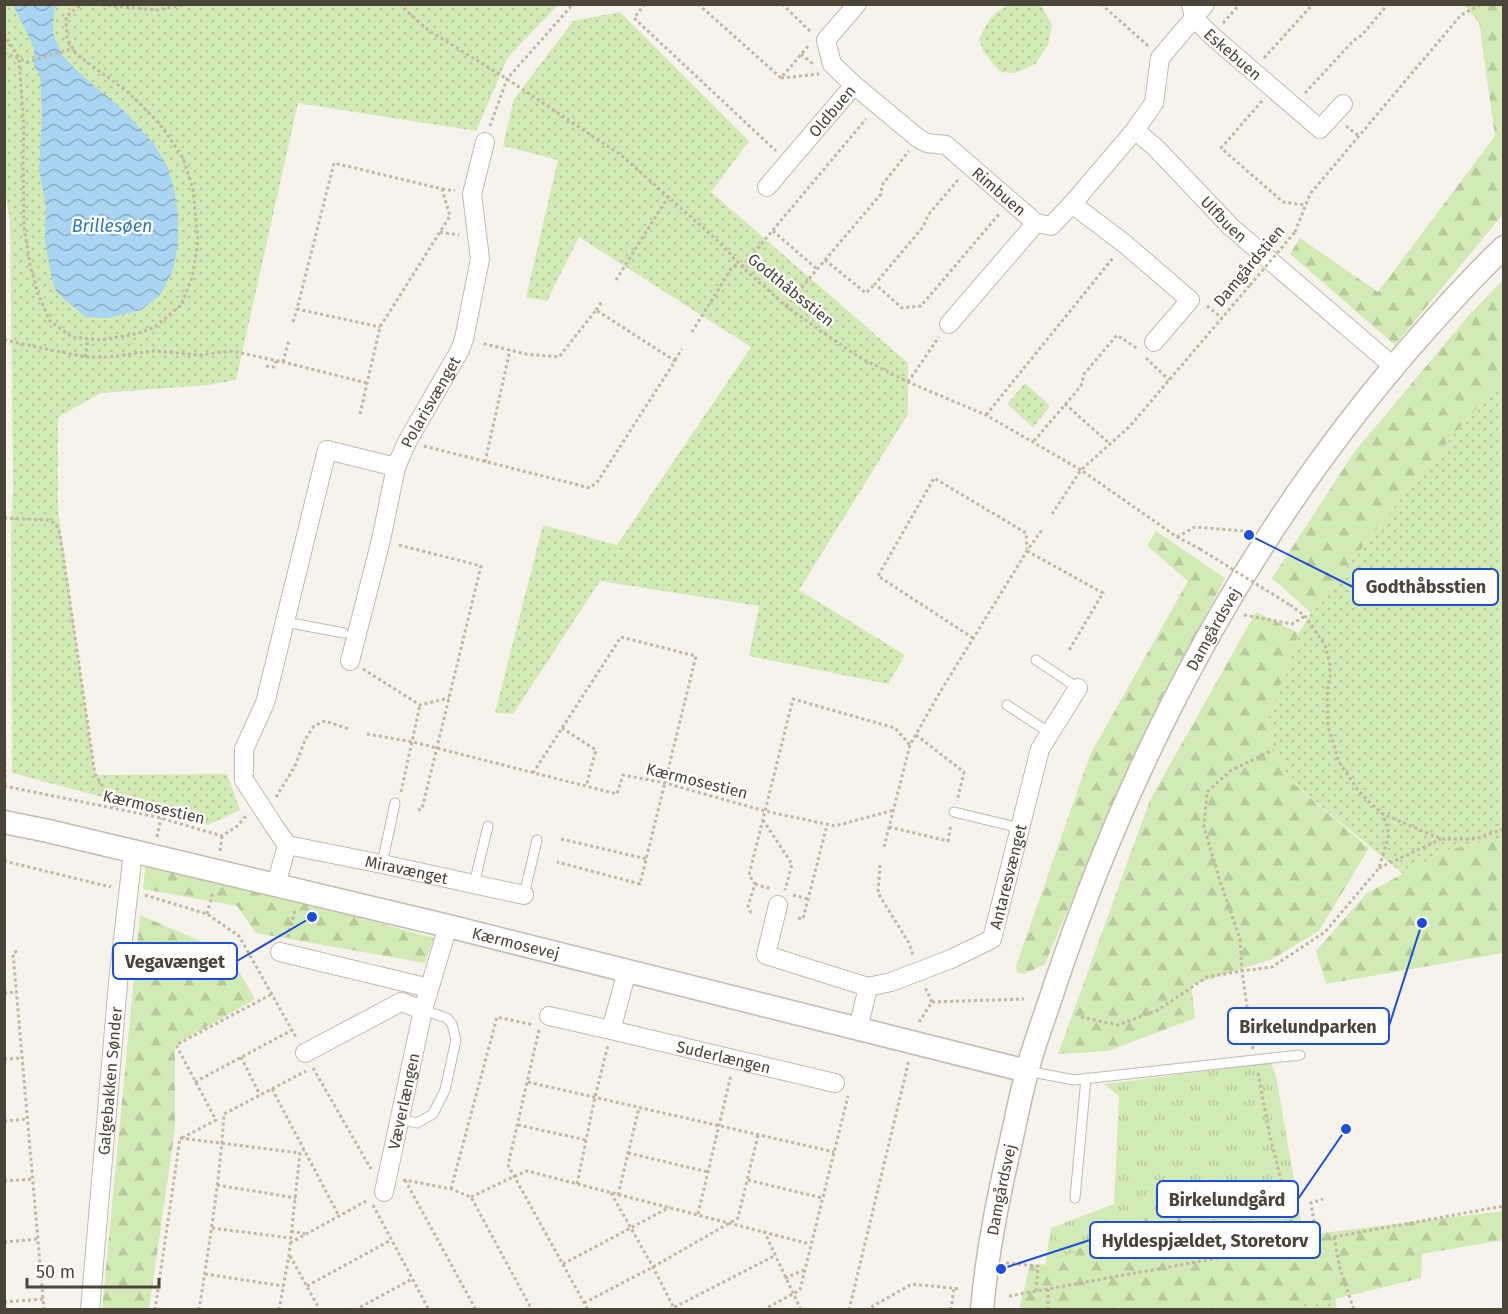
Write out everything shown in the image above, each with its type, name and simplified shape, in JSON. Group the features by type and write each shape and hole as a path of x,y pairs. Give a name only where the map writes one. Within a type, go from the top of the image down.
{"street":[{"name":"Oldbuen","path":"767,187 854,85 831,64 826,40 857,4"},
{"name":"Eskebuen","path":"1160,58 1197,9 1212,36 1320,129 1343,104"},
{"path":"1036,223 1051,226 1135,129 1154,103 1160,58"},
{"name":"Rimbuen","path":"854,85 919,139 927,143 946,146 1036,223 948,324"},
{"name":"Ulfbuen","path":"1135,129 1231,227 1393,366"},
{"name":"Polarisvænget","path":"351,661 381,540 396,467 407,442 460,350 464,339 480,259 472,194 485,142"},
{"path":"1072,204 1125,244 1190,300 1154,342"},
{"name":"Damgårdsvej","path":"982,1310 990,1240 1027,1071 1090,887 1132,786 1167,713 1265,539 1327,451 1393,366 1503,247"},
{"path":"276,885 287,845 244,780 244,749 265,703 327,450 396,467"},
{"name":"Antaresvænget","path":"868,987 891,982 951,959 992,939 1040,749 1078,688"},
{"name":"Kærmosevej","path":"4,822 448,926 1027,1071"},
{"name":"Miravænget","path":"287,845 524,895"},
{"name":"Galgebakken Sønder","path":"90,1310 118,983 133,852"},
{"path":"778,905 766,956 868,987 858,1029"},
{"name":"Væverlængen","path":"377,1196 400,1119 423,1010 448,926"},
{"path":"284,946 429,988"},
{"path":"611,1030 627,971"},
{"path":"309,1060 401,1002 423,1010"},
{"name":"Suderlængen","path":"549,1016 835,1083"}],"lane":[{"path":"285,622 344,633"},
{"path":"1036,660 1078,688"},
{"path":"1007,705 1050,734"},
{"path":"382,864 395,803"},
{"path":"954,812 1020,828"},
{"path":"474,884 488,826"},
{"path":"524,895 537,840"},
{"path":"400,1119 417,1123 433,1114 445,1090 456,1040 452,1024 447,1018 423,1010"},
{"path":"1027,1071 1074,1080 1300,1055"},
{"path":"1075,1198 1086,1078"}],"path":[{"path":"4,34 19,58 24,129 22,155 24,225 30,265 38,294 50,321 72,337 100,340 136,334 154,327 181,305 192,278 198,242 193,189 183,158 160,124 129,93 76,54 67,39 66,17 85,4"},
{"path":"90,4 156,10 188,4"},
{"name":"Godthåbsstien","path":"399,4 428,30 621,155 786,306 822,333 859,357 908,382 986,415 1081,470 1177,537 1200,549 1305,616 1327,651 1330,665 1327,692 1328,726 1340,762 1358,790 1383,814"},
{"path":"485,142 507,80 573,4"},
{"path":"645,4 634,18 788,162"},
{"path":"698,4 781,78 824,73"},
{"path":"782,4 816,36"},
{"path":"1101,4 1160,58"},
{"path":"1212,36 1240,4"},
{"path":"1253,70 1313,4"},
{"path":"1294,105 1353,41 1362,35 1388,4"},
{"name":"Damgårdstien","path":"1052,514 1081,470 1130,426 1295,232 1310,194 1461,15 1482,4"},
{"path":"781,78 809,45"},
{"path":"4,53 28,62 74,50"},
{"path":"1268,83 1262,93 1263,99 1221,148 1283,202 1305,205"},
{"path":"742,267 878,104"},
{"path":"786,306 881,194 882,185 919,139"},
{"path":"293,322 334,163 442,189 450,216 380,327 360,414"},
{"path":"825,260 866,293 923,227 928,215 970,165"},
{"path":"616,280 668,196"},
{"path":"874,284 902,308 921,306 1011,201"},
{"path":"772,231 817,269"},
{"path":"986,415 1125,244"},
{"path":"692,332 731,269 738,263"},
{"path":"464,339 526,354 559,357 603,300"},
{"path":"297,309 380,327"},
{"path":"596,310 675,361"},
{"path":"908,382 948,324"},
{"path":"1033,442 1081,386 1084,374 1118,335 1144,354 1146,359 1169,380"},
{"path":"85,357 88,339"},
{"path":"4,340 85,357 108,357 154,351 200,355 232,351 367,383"},
{"path":"283,362 289,340"},
{"path":"407,442 590,488 598,482 682,349"},
{"path":"484,462 510,350"},
{"path":"266,366 274,367 276,361"},
{"path":"1065,405 1110,444"},
{"path":"973,638 878,576 934,478 1026,533 1027,551"},
{"path":"4,518 49,520 56,524 60,534 95,774 117,809"},
{"path":"1177,537 1195,527 1244,531"},
{"path":"884,847 910,745 973,638 1042,530"},
{"path":"381,540 481,566 422,809 418,810"},
{"path":"1027,551 1103,593 1068,652"},
{"path":"1244,615 1292,624 1305,616"},
{"path":"533,773 621,637 696,656 640,884 557,862"},
{"path":"351,661 420,705 449,698"},
{"path":"4,692 5,786"},
{"path":"751,913 748,906 755,884 749,876 793,699 895,728 910,745"},
{"path":"395,803 399,800 420,705"},
{"path":"269,800 277,796 294,768 306,738 314,726 325,721 349,729"},
{"path":"562,728 596,750 586,786"},
{"name":"Kærmosestien","path":"367,734 412,741 617,794 623,775 665,783 765,811 835,826 894,810"},
{"path":"890,827 948,841 964,772 916,735"},
{"path":"1273,750 1230,771 1207,792 1204,827 1240,939 1242,970 1255,1060 1269,1132 1297,1244"},
{"name":"Kærmosestien","path":"5,786 161,818 222,836 236,827 246,815 254,810"},
{"path":"1383,814 1441,839 1475,839 1503,830"},
{"path":"1082,1017 1118,1025 1158,1010 1207,978 1242,970 1272,967 1325,932 1379,868 1389,834 1383,814"},
{"path":"155,845 161,818"},
{"path":"763,820 792,864 778,905"},
{"path":"798,918 803,919 828,824"},
{"path":"219,856 222,836"},
{"path":"561,839 647,859"},
{"path":"1379,868 1441,839"},
{"path":"4,861 118,889"},
{"path":"880,865 878,893 909,943 915,960"},
{"path":"207,914 213,892"},
{"path":"139,893 207,914 239,936"},
{"path":"284,946 295,910"},
{"path":"17,951 13,952 44,1310"},
{"path":"923,981 932,1002"},
{"path":"4,993 17,992"},
{"path":"155,1310 180,1138 216,1120 176,1045 272,994"},
{"path":"932,1002 1024,999"},
{"path":"919,1022 932,1002"},
{"path":"451,1189 497,1017 540,1026 508,1165 588,1310"},
{"path":"195,1082 292,1030"},
{"path":"577,1184 611,1030"},
{"path":"241,1057 260,1095"},
{"path":"4,1059 23,1058"},
{"path":"200,1310 212,1228 224,1114 272,1089 309,1060"},
{"path":"698,1214 733,1060"},
{"path":"849,1310 909,1060"},
{"path":"528,1082 834,1152"},
{"path":"763,1310 800,1290 848,1095 835,1083"},
{"path":"272,1089 302,1151 339,1216"},
{"path":"618,1195 639,1108"},
{"path":"4,1121 28,1119"},
{"path":"517,1125 586,1140"},
{"path":"584,1303 653,1267 738,1218 758,1135"},
{"path":"182,1138 302,1151"},
{"path":"279,1310 289,1255 302,1151"},
{"path":"628,1153 708,1172"},
{"path":"471,1197 527,1171 810,1244"},
{"path":"4,1181 33,1179"},
{"path":"405,1180 476,1310"},
{"path":"290,1243 405,1180 451,1189 471,1197 532,1310"},
{"path":"748,1180 822,1198"},
{"path":"217,1185 296,1198"},
{"path":"611,1193 653,1267 672,1309 774,1256"},
{"path":"377,1196 391,1240 429,1310"},
{"path":"1317,1240 1311,1203 1323,1199"},
{"path":"1009,1296 1503,1206"},
{"path":"563,1264 670,1207"},
{"path":"212,1228 290,1238"},
{"path":"291,1230 306,1234"},
{"path":"764,1231 801,1310"},
{"path":"1334,1237 1340,1269 1354,1310"},
{"path":"4,1242 38,1239"},
{"path":"307,1286 391,1240"},
{"path":"289,1255 320,1310"},
{"path":"988,1261 1038,1266 1036,1291"},
{"path":"785,1278 804,1270"},
{"path":"205,1274 283,1286"},
{"path":"355,1310 412,1279"},
{"path":"866,1310 912,1284 961,1289"},
{"path":"951,1310 954,1288"},
{"path":"1048,1289 1048,1310"},
{"path":"4,1302 43,1299"}],"green space":[{"path":"4,5 558,5 508,57 476,131 298,103 236,380 208,385 101,393 58,417 58,511 95,775 227,774 240,810 208,825 12,773 11,528 13,488 10,220 4,186"},
{"path":"1010,5 1041,5 1052,25 1048,45 1035,64 1016,73 1000,72 983,51 979,39 995,14"},
{"path":"1464,5 1503,5 1503,214 1395,345 1290,254 1300,238 1378,292 1495,136 1479,22"},
{"path":"620,12 749,141 711,192 908,363 908,414 799,590 905,655 888,684 749,656 759,606 600,581 513,714 495,713 543,525 617,545 751,347 579,237 547,301 526,297 558,160 503,146 514,99 573,21"},
{"path":"1503,280 1503,378 1419,475 1311,613 1272,578 1355,451 1470,314"},
{"path":"1503,378 1503,838 1446,850 1403,874 1288,779 1268,720 1299,633 1311,613 1419,475"},
{"path":"1025,383 1050,406 1033,427 1007,404"},
{"path":"1156,531 1225,578 1150,722 1045,964 1024,974 1017,972 1016,966 1090,755 1188,581 1147,546"},
{"path":"1256,612 1299,633 1268,720 1288,779 1369,848 1319,931 1272,959 1191,985 1195,1018 1108,1051 1058,1054 1150,800"},
{"path":"1503,838 1503,953 1326,984 1316,951 1366,894 1446,850"},
{"path":"146,860 434,938 425,963 256,933 237,906 143,889"},
{"path":"140,915 228,953 255,999 175,1045 175,1129 149,1309 102,1309"},
{"path":"1271,1063 1276,1076 1301,1220 1280,1226 1201,1229 1196,1219 1045,1265 1051,1228 1114,1204 1119,1096 1104,1084"},
{"path":"1503,1211 1503,1240 1422,1254 1421,1278 1335,1299 1292,1306 1292,1309 1019,1310 1030,1265 1052,1264 1132,1219 1180,1213 1196,1219 1201,1229 1280,1226 1301,1220 1306,1235"},
{"path":"1335,1299 1337,1309 1292,1309 1291,1306"}],"water":[{"name":"Brillesøen","path":"13,5 59,5 54,9 53,33 62,55 77,71 122,109 154,144 168,168 178,217 178,245 172,273 160,295 141,310 108,318 86,317 56,291 45,240 46,206 39,170 42,113 40,75 34,66 34,47"}],"place":[{"name":"Godthåbsstien","path":"1249,535"},
{"name":"Vegavænget","path":"312,917"},
{"name":"Birkelundparken","path":"1422,923"},
{"name":"Birkelundgård","path":"1346,1129"},
{"name":"Hyldespjældet, Storetorv","path":"1001,1269"}]}
